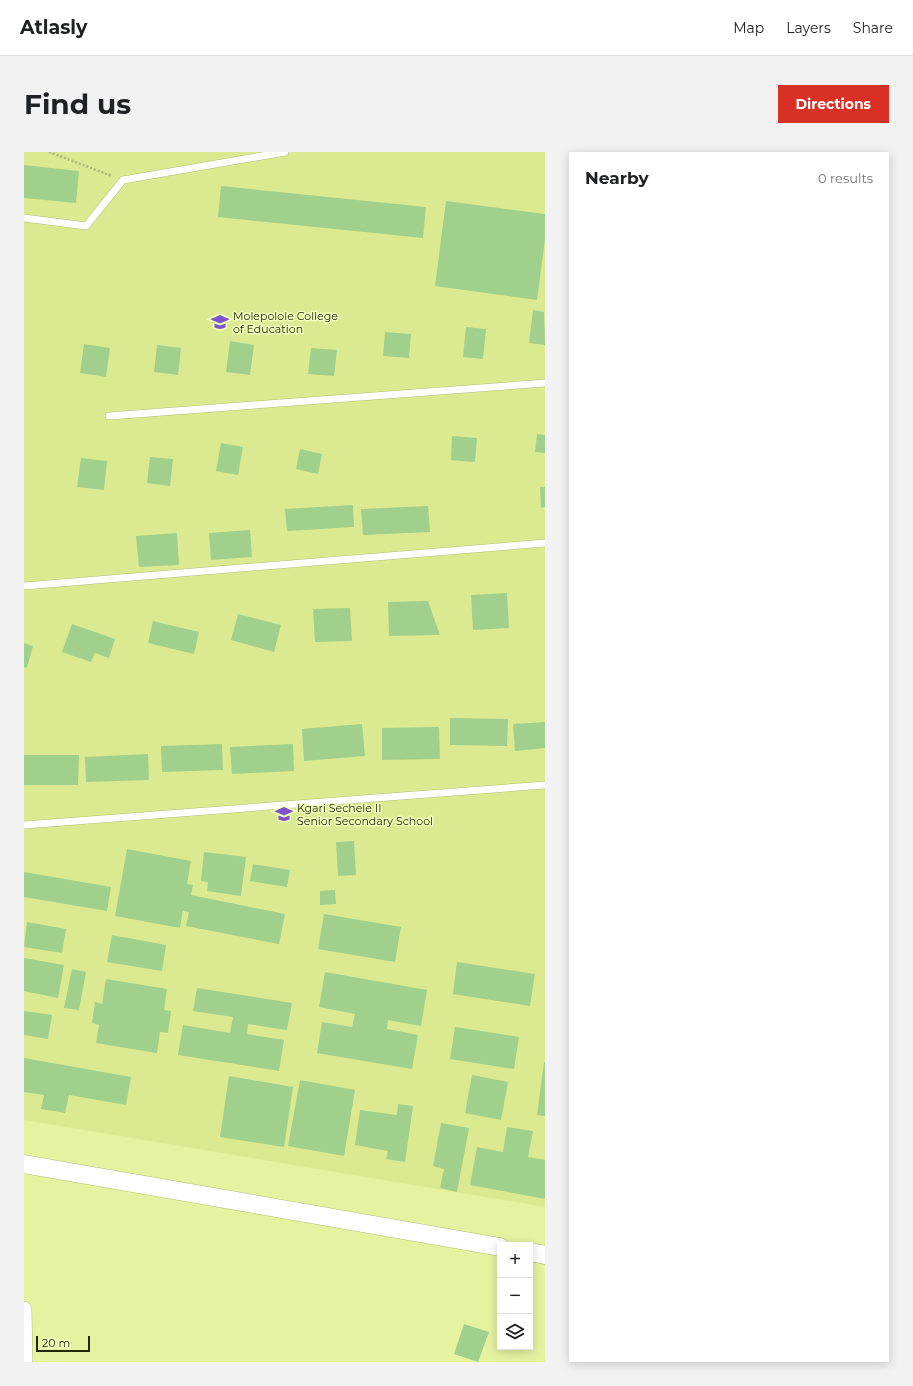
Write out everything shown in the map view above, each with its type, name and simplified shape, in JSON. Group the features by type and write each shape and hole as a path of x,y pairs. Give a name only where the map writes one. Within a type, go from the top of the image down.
{"street":[{"path":"24,1164 497,1246"},
{"path":"533,1253 545,1255"},
{"path":"24,1309 25,1362"}],"lane":[{"path":"24,218 86,226 123,180 285,152"},
{"path":"109,416 545,383"},
{"path":"24,586 545,543"},
{"path":"24,825 545,785"}],"path":[{"path":"49,152 123,180"}],"shaded area":[{"name":"Kgari Sechele II Senior Secondary School","path":"24,152 545,152 545,1207 24,1120"}],"building":[{"path":"24,165 79,171 76,203 24,198"},
{"path":"221,186 426,207 423,238 218,217"},
{"path":"446,201 545,214 545,239 537,300 435,286"},
{"path":"533,310 544,312 545,345 529,343"},
{"path":"466,327 486,329 483,359 463,357"},
{"path":"385,332 411,334 409,358 383,356"},
{"path":"230,341 254,345 250,375 226,372"},
{"path":"84,344 110,348 106,377 80,373"},
{"path":"157,345 181,348 178,375 154,372"},
{"path":"311,348 337,350 334,376 308,374"},
{"path":"537,434 545,435 545,453 535,452"},
{"path":"452,436 477,438 475,462 451,460"},
{"path":"221,443 243,447 238,475 216,471"},
{"path":"300,449 322,454 318,474 296,469"},
{"path":"150,457 173,459 170,486 147,483"},
{"path":"81,458 107,461 104,490 77,487"},
{"path":"540,487 545,487 545,507 541,508"},
{"path":"353,505 354,527 287,531 285,509"},
{"path":"428,506 430,532 363,535 361,509"},
{"path":"250,530 252,557 211,560 209,533"},
{"path":"177,533 179,565 139,567 136,536"},
{"path":"507,593 509,628 473,630 471,595"},
{"path":"428,601 440,635 389,636 388,602"},
{"path":"350,608 352,641 315,642 313,609"},
{"path":"238,614 281,625 274,652 231,640"},
{"path":"153,621 199,632 194,654 148,643"},
{"path":"72,624 115,639 109,658 95,653 91,662 62,652"},
{"path":"24,643 33,646 27,668 24,667"},
{"path":"450,718 508,719 507,746 450,745"},
{"path":"545,722 545,748 515,751 513,724"},
{"path":"362,724 365,756 304,761 302,729"},
{"path":"439,727 440,759 382,760 382,728"},
{"path":"222,744 223,770 162,772 161,746"},
{"path":"293,744 294,771 232,774 230,747"},
{"path":"148,754 149,780 86,782 85,757"},
{"path":"24,755 79,755 78,785 24,785"},
{"path":"354,841 356,875 338,876 336,842"},
{"path":"127,849 191,861 187,884 193,885 191,895 285,914 279,944 186,926 189,912 183,911 180,928 115,916"},
{"path":"204,852 246,857 241,896 207,891 208,882 201,881"},
{"path":"253,864 290,870 287,887 250,881"},
{"path":"24,872 111,887 107,911 24,897"},
{"path":"335,890 336,904 320,905 320,891"},
{"path":"324,914 401,927 395,962 318,949"},
{"path":"27,922 66,929 62,953 24,947"},
{"path":"112,935 166,945 162,971 107,962"},
{"path":"24,958 64,965 58,998 24,991"},
{"path":"457,962 535,974 530,1006 453,994"},
{"path":"72,969 86,972 79,1010 64,1008"},
{"path":"325,972 427,990 421,1026 388,1020 387,1029 418,1035 412,1069 317,1053 322,1022 352,1027 355,1014 319,1007"},
{"path":"106,979 167,989 164,1010 171,1011 168,1033 160,1032 157,1053 96,1043 99,1025 92,1023 95,1002 102,1004"},
{"path":"197,988 292,1003 287,1030 248,1024 247,1034 284,1040 279,1071 178,1055 183,1025 230,1033 233,1017 193,1011"},
{"path":"24,1011 52,1015 48,1039 24,1035"},
{"path":"455,1027 519,1037 514,1069 450,1059"},
{"path":"24,1058 131,1077 126,1105 69,1095 65,1113 41,1109 44,1095 24,1092"},
{"path":"545,1062 545,1116 537,1115"},
{"path":"472,1075 508,1082 501,1120 465,1113"},
{"path":"229,1076 293,1087 284,1147 220,1137"},
{"path":"300,1080 355,1090 344,1156 288,1146"},
{"path":"398,1104 413,1106 405,1162 386,1159 388,1151 355,1145 360,1110 397,1115"},
{"path":"441,1123 469,1128 457,1192 440,1188 444,1169 433,1166"},
{"path":"507,1127 533,1131 528,1157 545,1160 545,1199 470,1185 477,1147 503,1152"},
{"path":"464,1324 489,1332 478,1362 454,1354"}],"place":[{"name":"Molepolole College of Education","path":"220,322"},
{"name":"Kgari Sechele II Senior Secondary School","path":"284,814"}]}
